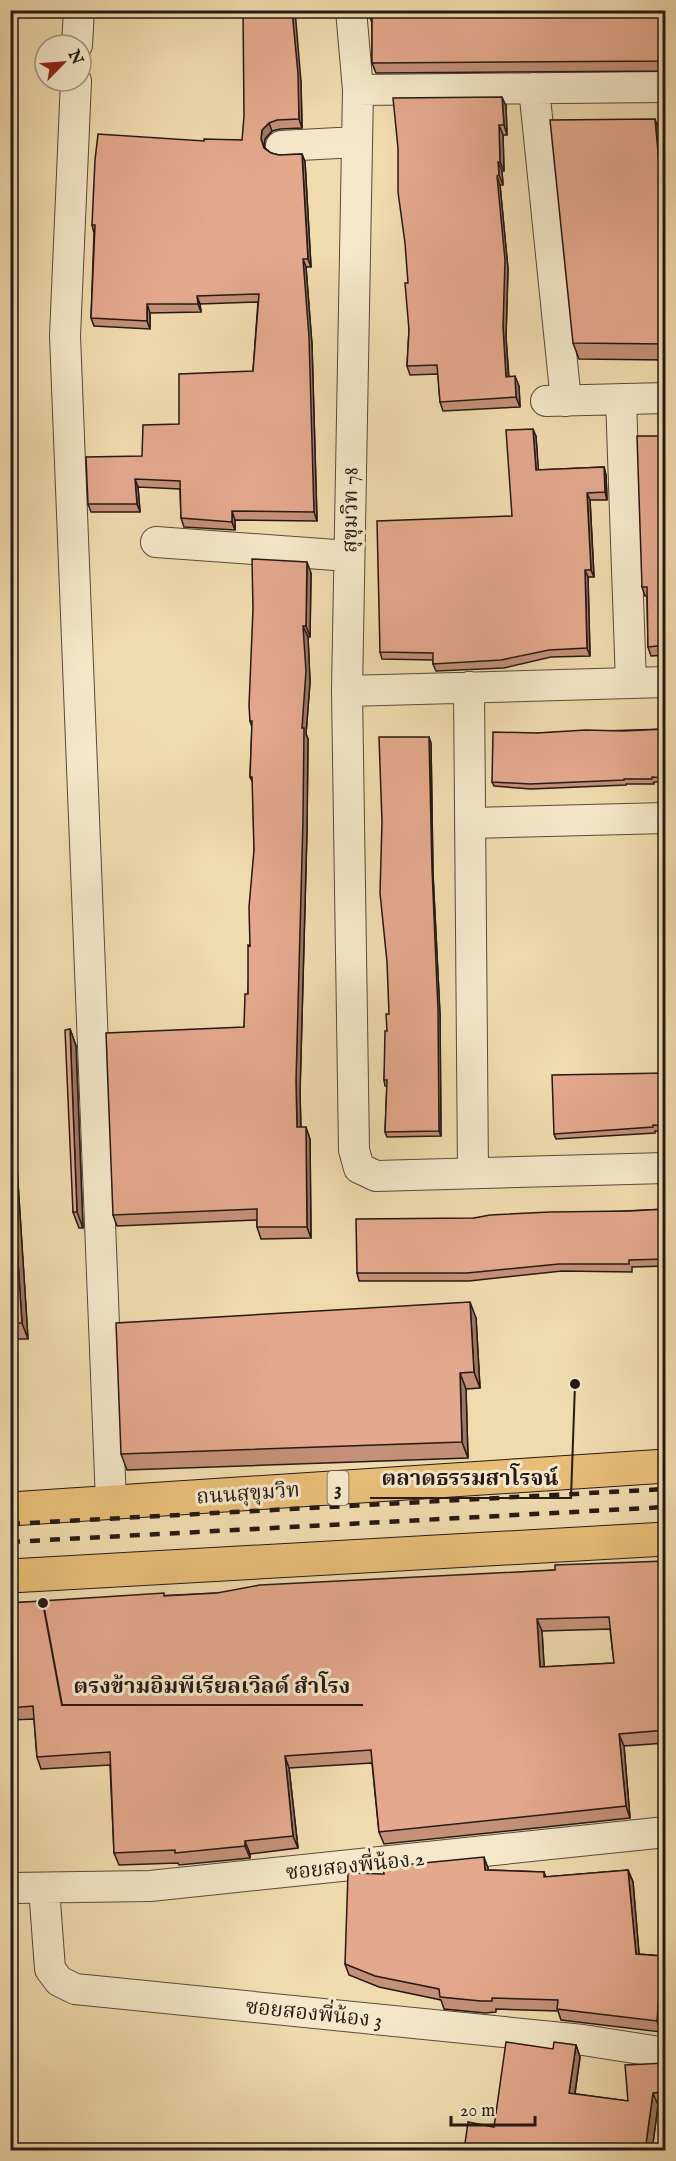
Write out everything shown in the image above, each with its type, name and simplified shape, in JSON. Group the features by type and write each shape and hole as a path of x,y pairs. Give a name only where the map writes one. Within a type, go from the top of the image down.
{"highway":[{"name":"ถนนสุขุมวิท","path":"10,1509 666,1466"},
{"path":"10,1576 666,1539"}],"street":[{"path":"78,33 79,10"},
{"name":"สุขุมวิท 78","path":"351,10 358,90 347,691 354,1150 359,1168 376,1176 666,1168"},
{"path":"358,90 666,87"},
{"path":"534,88 556,401 666,398"},
{"path":"75,93 65,336 111,1502"},
{"path":"281,146 357,142"},
{"path":"621,399 631,683"},
{"path":"156,542 349,556"},
{"path":"347,691 666,682"},
{"path":"470,687 473,1173"},
{"path":"471,823 666,818"},
{"name":"ซอยสองพี่น้อง 2","path":"10,1888 150,1886 666,1832"},
{"name":"ซอยสองพี่น้อง 3","path":"44,1888 50,1969 59,1981 75,1989 583,2040 666,2053"}],"building":[{"path":"243,10 292,10 298,74 299,119 277,120 269,123 262,130 261,139 264,148 271,153 302,154 308,259 303,259 309,337 314,512 232,511 232,522 181,518 180,481 135,479 137,504 88,504 86,457 142,456 143,425 179,424 179,374 253,371 259,294 197,296 198,304 147,304 147,321 91,318 95,225 92,225 98,134 204,141 204,139 242,140 244,116"},
{"path":"368,10 666,10 666,61 372,63 372,14 369,14"},
{"path":"502,97 504,125 499,125 500,162 498,162 499,175 497,176 505,260 503,327 506,377 515,376 516,397 440,402 437,365 407,366 409,330 405,283 408,283 398,192 398,148 393,98"},
{"path":"655,119 666,240 666,344 573,343 550,120"},
{"path":"533,429 536,470 604,467 605,492 587,493 591,570 585,570 587,648 549,650 501,660 433,664 433,653 380,652 377,521 512,516 506,430"},
{"path":"637,436 666,436 666,645 648,647 647,587 642,587"},
{"path":"252,559 307,562 306,626 303,626 306,671 302,728 304,728 303,819 296,1081 297,1127 306,1127 307,1227 257,1227 257,1209 113,1215 106,1033 244,1027 245,994 248,994 249,907 254,850 252,777 250,777 252,721 250,721 249,706 253,609"},
{"path":"666,729 666,778 530,784 492,782 493,732"},
{"path":"379,737 429,737 438,1010 439,1131 385,1132 387,1080 384,1080 385,1031 387,1031 386,1014 389,1014 387,962 380,893 382,822"},
{"path":"70,1029 77,1212 73,1212 65,1030"},
{"path":"666,1073 666,1126 653,1125 653,1127 554,1134 552,1075"},
{"path":"10,1139 22,1323 10,1323"},
{"path":"666,1209 666,1259 629,1260 629,1264 559,1264 467,1273 357,1273 356,1219 474,1218 550,1212"},
{"path":"470,1302 474,1372 460,1373 462,1442 121,1454 116,1323"},
{"path":"666,1561 666,1730 619,1734 626,1806 379,1832 371,1750 285,1756 293,1836 245,1841 245,1846 175,1853 175,1850 114,1853 110,1752 37,1757 33,1706 10,1708 10,1603 164,1593 164,1596 217,1593 260,1585 555,1570 555,1565","holes":["609,1617 614,1663 540,1667 537,1619"]},
{"path":"484,1857 485,1870 544,1872 544,1877 628,1870 636,1954 662,1956 657,2021 557,2009 558,2000 492,1998 492,2001 481,2001 440,1997 439,1989 375,1976 345,1964 348,1873 384,1874 383,1867"},
{"path":"506,2042 553,2049 554,2042 576,2045 569,2093 628,2101 625,2065 666,2063 666,2092 653,2093 645,2151 464,2151 468,2122 494,2127"}],"railway":[{"path":"10,1524 666,1489"},
{"path":"10,1542 666,1507"}],"place":[{"name":"ตลาดธรรมสาโรจน์","path":"575,1384"},
{"name":"ตรงข้ามอิมพีเรียลเวิลด์ สําโรง","path":"43,1603"}]}
